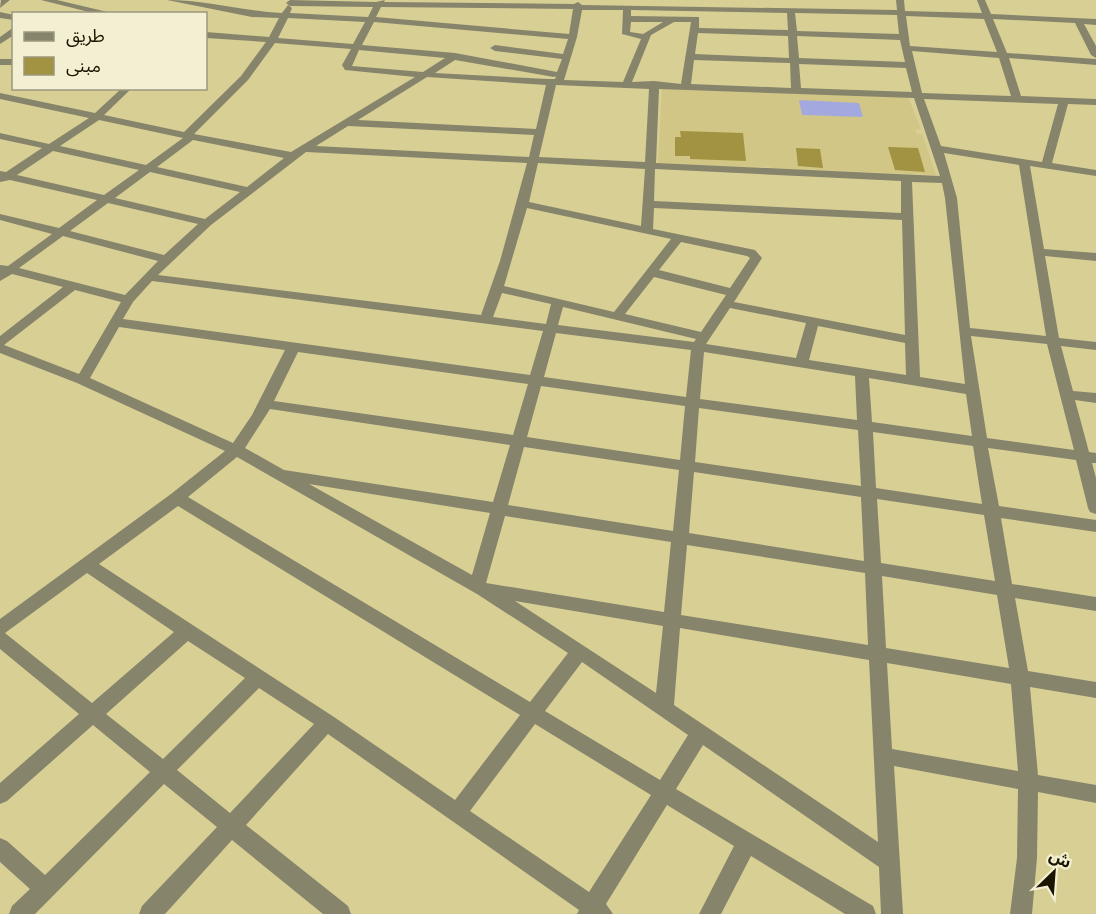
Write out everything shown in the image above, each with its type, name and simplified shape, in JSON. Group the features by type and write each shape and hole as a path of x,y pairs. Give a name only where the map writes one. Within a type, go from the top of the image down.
{"street":[{"path":"0,5 6,0"},
{"path":"45,0 103,12"},
{"path":"75,6 88,0"},
{"path":"171,0 244,14 371,19 500,14 578,5 627,3 698,8 791,10 900,6 988,15 1096,22"},
{"path":"981,0 1003,55 1017,99"},
{"path":"3,272 106,200 189,137 240,83 273,40 290,1 380,2 500,14 573,38"},
{"path":"380,2 347,64 348,68 423,76 558,79 1096,102"},
{"path":"627,3 627,36 645,37"},
{"path":"486,320 499,288 540,132 573,38 578,5"},
{"path":"900,6 917,94 947,180 972,390 990,510 1020,678 1026,725 1028,781 1027,858 1021,914"},
{"path":"686,85 698,8"},
{"path":"791,10 796,90"},
{"path":"492,63 500,14"},
{"path":"628,19 696,19"},
{"path":"627,83 645,37 649,32 671,19"},
{"path":"1078,21 1096,55"},
{"path":"694,30 792,34 906,43 1003,55 1096,62"},
{"path":"0,41 12,32"},
{"path":"207,35 456,56 558,79"},
{"path":"495,48 567,57"},
{"path":"82,380 128,300 166,259 207,223 298,153 456,56"},
{"path":"690,57 910,65"},
{"path":"647,231 654,84"},
{"path":"3,177 97,117 126,90"},
{"path":"0,96 189,137 298,153 533,160 947,180"},
{"path":"1046,165 1064,101"},
{"path":"346,123 540,132"},
{"path":"0,136 247,190"},
{"path":"937,149 1096,173"},
{"path":"1024,162 1053,341 1067,395 1090,457 1096,508"},
{"path":"3,177 207,223"},
{"path":"906,178 913,382"},
{"path":"522,204 754,255 755,261 701,342 692,404 664,708"},
{"path":"648,204 907,217"},
{"path":"0,217 166,259"},
{"path":"616,317 678,238"},
{"path":"1038,252 1096,257"},
{"path":"3,272 128,300"},
{"path":"651,272 731,299 813,321 912,340"},
{"path":"148,277 486,320 701,342"},
{"path":"0,342 72,286"},
{"path":"499,288 616,317 701,342 801,363 972,390"},
{"path":"480,588 500,507 558,303"},
{"path":"801,363 813,321"},
{"path":"114,322 865,428 1090,457"},
{"path":"964,331 1096,346"},
{"path":"0,348 82,380 236,450 480,588 580,651 889,862"},
{"path":"0,628 177,498 236,450 265,404 293,348"},
{"path":"862,373 892,914"},
{"path":"1067,395 1096,398"},
{"path":"265,404 1096,526"},
{"path":"277,473 1096,604"},
{"path":"177,498 865,914"},
{"path":"87,565 327,723 594,912 700,733"},
{"path":"480,588 1096,690"},
{"path":"0,795 187,631"},
{"path":"0,639 340,914"},
{"path":"457,813 580,651"},
{"path":"20,914 257,678"},
{"path":"150,914 327,723"},
{"path":"883,756 1096,794"},
{"path":"710,914 747,842"},
{"path":"0,848 45,889"}],"shaded area":[{"path":"662,88 722,89 732,93 732,90 908,97 921,129 915,130 917,134 922,134 936,175 767,166 757,168 658,164"},
{"path":"799,100 859,103 863,117 802,115"}],"building":[{"path":"680,131 743,133 746,161 690,159 690,156 675,156 675,137 681,137"},
{"path":"888,147 918,148 925,172 895,170"},
{"path":"796,148 820,149 823,168 798,166"}]}
